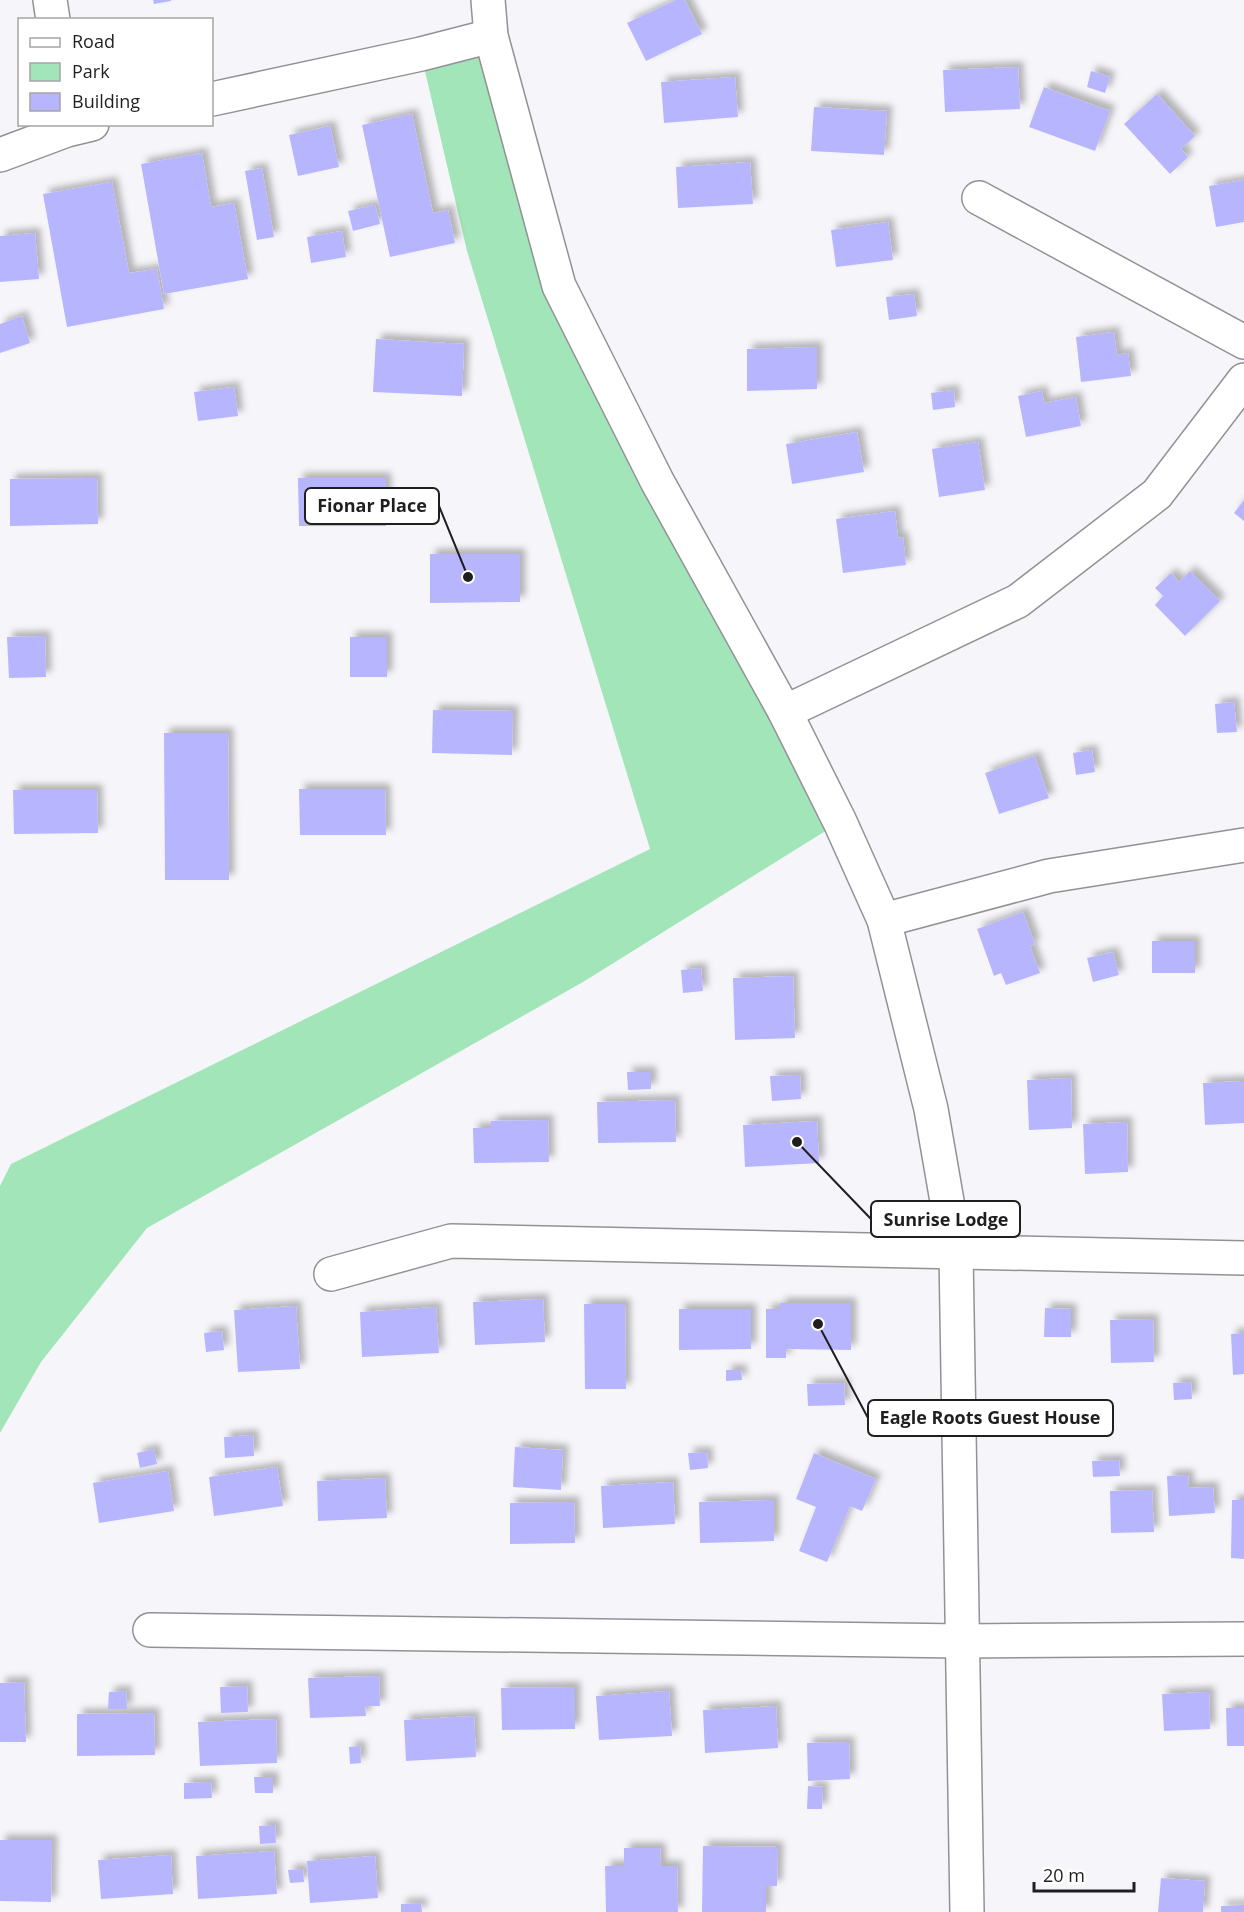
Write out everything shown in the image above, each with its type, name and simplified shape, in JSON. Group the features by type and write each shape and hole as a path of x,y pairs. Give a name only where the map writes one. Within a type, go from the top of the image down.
{"street":[{"path":"50,0 52,18"},
{"path":"488,0 491,36 559,286 657,481 785,712 840,822 884,920 930,1109 956,1253 968,1912"},
{"path":"213,99 421,54 491,36"},
{"path":"0,155 75,126"},
{"path":"979,198 1244,342"},
{"path":"785,712 1018,601 1157,494 1244,380"},
{"path":"884,920 1049,876 1244,845"},
{"path":"331,1274 451,1241 1244,1258"},
{"path":"150,1630 962,1641 1244,1640"}],"green space":[{"path":"491,36 559,286 840,822 583,982 147,1228 41,1362 0,1433 0,1186 11,1164 650,849 467,251 421,54"}],"building":[{"path":"153,0 171,0 171,1 154,4"},
{"path":"676,0 685,0 702,34 646,61 627,23"},
{"path":"1018,67 1020,109 945,112 943,70"},
{"path":"1091,71 1110,77 1105,93 1087,87"},
{"path":"735,77 738,117 664,123 661,82"},
{"path":"1044,87 1110,111 1095,151 1029,127"},
{"path":"1157,94 1195,136 1181,149 1188,157 1170,174 1124,124"},
{"path":"814,107 887,111 884,155 811,151"},
{"path":"412,114 433,213 448,210 455,243 390,257 362,125"},
{"path":"330,126 339,167 298,176 289,135"},
{"path":"202,153 211,207 234,203 248,279 164,294 141,164"},
{"path":"750,162 753,204 678,208 676,167"},
{"path":"262,168 274,237 257,240 245,171"},
{"path":"1244,180 1244,222 1216,227 1209,186"},
{"path":"112,182 129,273 157,269 164,309 67,327 43,194"},
{"path":"375,205 380,224 353,231 348,211"},
{"path":"888,222 893,260 836,267 831,230"},
{"path":"342,231 346,257 311,263 307,237"},
{"path":"35,233 39,279 0,282 0,236"},
{"path":"914,294 917,316 889,320 886,297"},
{"path":"22,316 30,343 0,353 0,324"},
{"path":"1114,332 1117,355 1128,353 1131,376 1081,382 1076,337"},
{"path":"376,339 464,344 462,396 373,392"},
{"path":"817,347 817,389 747,391 747,349"},
{"path":"234,387 238,416 198,421 194,392"},
{"path":"954,390 955,407 933,410 931,393"},
{"path":"1042,391 1044,403 1076,397 1081,426 1026,437 1018,396"},
{"path":"857,432 864,472 792,484 786,444"},
{"path":"978,442 985,490 939,497 932,449"},
{"path":"97,478 98,524 10,526 10,479"},
{"path":"298,478 386,478 386,526 299,526"},
{"path":"1244,500 1244,521 1234,513"},
{"path":"895,511 898,538 903,537 906,565 843,573 836,519"},
{"path":"430,554 520,554 520,602 430,603"},
{"path":"1190,571 1220,601 1185,636 1155,605 1163,596 1155,588 1171,573 1179,582"},
{"path":"45,636 46,677 9,678 7,637"},
{"path":"350,637 387,637 387,677 350,677"},
{"path":"1234,702 1237,732 1217,733 1215,704"},
{"path":"433,710 513,711 512,755 432,753"},
{"path":"164,733 228,733 229,880 165,880"},
{"path":"1092,750 1095,772 1076,775 1073,753"},
{"path":"1035,756 1049,798 999,814 985,773"},
{"path":"299,789 385,789 386,835 300,835"},
{"path":"13,790 97,790 98,833 14,834"},
{"path":"1023,912 1035,944 1030,946 1040,973 1006,985 1001,973 994,976 977,929"},
{"path":"1152,941 1195,941 1195,973 1152,973"},
{"path":"1113,952 1119,975 1093,982 1087,958"},
{"path":"701,968 703,991 683,993 681,970"},
{"path":"793,976 795,1038 735,1040 733,978"},
{"path":"627,1072 651,1072 651,1089 628,1090"},
{"path":"800,1075 801,1099 772,1101 770,1076"},
{"path":"1071,1078 1072,1128 1029,1130 1027,1080"},
{"path":"1244,1081 1244,1123 1205,1125 1203,1083"},
{"path":"675,1100 676,1142 598,1143 597,1102"},
{"path":"548,1120 549,1162 474,1163 473,1128 491,1128 491,1121"},
{"path":"817,1121 819,1163 745,1167 743,1125"},
{"path":"1127,1122 1128,1172 1085,1174 1083,1124"},
{"path":"543,1299 545,1342 475,1345 473,1302"},
{"path":"780,1303 851,1303 851,1350 786,1349 786,1358 766,1358 766,1309 780,1309"},
{"path":"584,1304 625,1304 626,1389 585,1389"},
{"path":"296,1306 300,1369 238,1372 234,1310"},
{"path":"436,1307 439,1353 362,1357 360,1312"},
{"path":"1045,1308 1071,1309 1071,1337 1044,1337"},
{"path":"679,1309 751,1309 751,1349 679,1350"},
{"path":"1153,1319 1154,1362 1111,1363 1110,1320"},
{"path":"222,1331 224,1350 206,1352 204,1333"},
{"path":"1244,1333 1244,1374 1233,1375 1231,1334"},
{"path":"726,1370 741,1370 742,1380 726,1381"},
{"path":"1191,1382 1192,1399 1174,1400 1173,1383"},
{"path":"844,1383 845,1405 808,1406 807,1384"},
{"path":"253,1435 254,1456 225,1458 224,1437"},
{"path":"515,1447 563,1450 561,1490 513,1487"},
{"path":"154,1449 157,1464 140,1468 137,1453"},
{"path":"707,1452 708,1468 690,1470 688,1453"},
{"path":"814,1453 876,1479 862,1511 850,1506 827,1562 799,1551 816,1507 796,1499"},
{"path":"1119,1460 1120,1476 1093,1477 1092,1461"},
{"path":"277,1467 283,1506 214,1516 209,1477"},
{"path":"168,1471 174,1511 99,1523 93,1483"},
{"path":"1188,1475 1189,1488 1213,1487 1215,1513 1169,1516 1167,1476"},
{"path":"385,1478 387,1518 318,1521 317,1481"},
{"path":"673,1482 675,1524 603,1528 601,1486"},
{"path":"1152,1490 1154,1532 1111,1533 1110,1491"},
{"path":"774,1500 774,1541 700,1543 699,1502"},
{"path":"1232,1500 1244,1500 1244,1559 1231,1558"},
{"path":"574,1502 575,1543 510,1544 510,1503"},
{"path":"379,1676 380,1706 365,1706 366,1716 310,1718 308,1678"},
{"path":"24,1682 26,1742 0,1742 0,1683"},
{"path":"247,1686 248,1712 221,1713 220,1687"},
{"path":"575,1687 575,1729 502,1730 501,1688"},
{"path":"126,1691 127,1709 108,1709 109,1692"},
{"path":"669,1691 672,1736 599,1740 596,1696"},
{"path":"1209,1692 1210,1729 1164,1731 1162,1694"},
{"path":"776,1706 778,1748 705,1753 703,1710"},
{"path":"1226,1708 1244,1708 1244,1746 1227,1746"},
{"path":"154,1713 155,1755 77,1756 77,1714"},
{"path":"474,1716 476,1757 406,1761 404,1720"},
{"path":"276,1719 277,1763 200,1766 198,1722"},
{"path":"849,1742 850,1779 808,1781 807,1743"},
{"path":"360,1746 361,1763 350,1764 349,1747"},
{"path":"254,1777 273,1777 273,1793 255,1793"},
{"path":"211,1782 212,1798 184,1799 184,1783"},
{"path":"808,1786 823,1787 822,1809 807,1809"},
{"path":"275,1825 276,1843 260,1844 259,1826"},
{"path":"0,1840 52,1840 51,1902 0,1901"},
{"path":"703,1846 778,1847 777,1886 766,1886 766,1912 702,1912"},
{"path":"624,1848 660,1848 661,1866 677,1866 678,1912 606,1912 605,1866 624,1866"},
{"path":"274,1851 277,1894 198,1899 196,1856"},
{"path":"171,1855 173,1894 101,1899 98,1860"},
{"path":"375,1856 378,1898 310,1903 307,1861"},
{"path":"303,1869 304,1882 290,1883 288,1870"},
{"path":"1161,1878 1205,1881 1203,1912 1158,1912"},
{"path":"421,1903 422,1912 401,1912 401,1904"},
{"path":"1244,1905 1244,1912 1221,1912 1221,1906"}],"place":[{"name":"Fionar Place","path":"468,577"},
{"name":"Sunrise Lodge","path":"797,1142"},
{"name":"Eagle Roots Guest House","path":"818,1324"}]}
